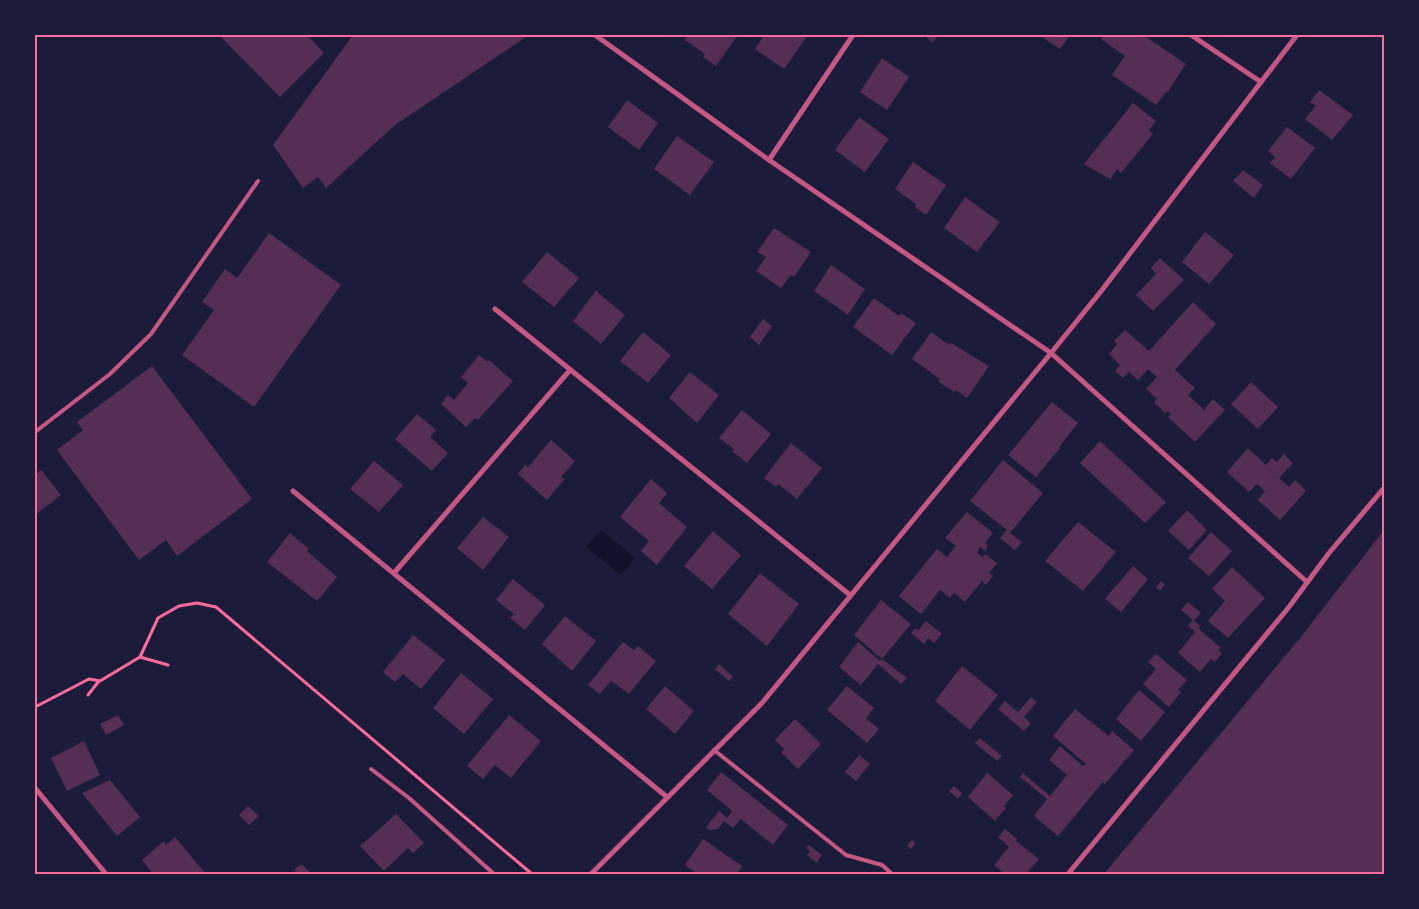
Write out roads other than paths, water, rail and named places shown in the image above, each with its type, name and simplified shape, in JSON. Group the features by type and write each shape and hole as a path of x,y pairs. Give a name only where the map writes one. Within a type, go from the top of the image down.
{"street":[{"path":"595,35 770,160 1051,353 1307,582"},
{"path":"770,160 853,35"},
{"path":"1191,35 1260,82"},
{"path":"591,874 762,702 1108,282 1297,35"},
{"path":"495,309 850,594"},
{"path":"394,574 570,370"},
{"path":"1068,874 1289,607 1307,582 1384,488"},
{"path":"293,491 667,797"},
{"path":"35,788 106,874"}],"lane":[{"path":"35,432 110,374 151,334 258,181"},
{"path":"714,750 846,855 882,865 892,874"},
{"path":"371,769 409,798 494,874"}]}
